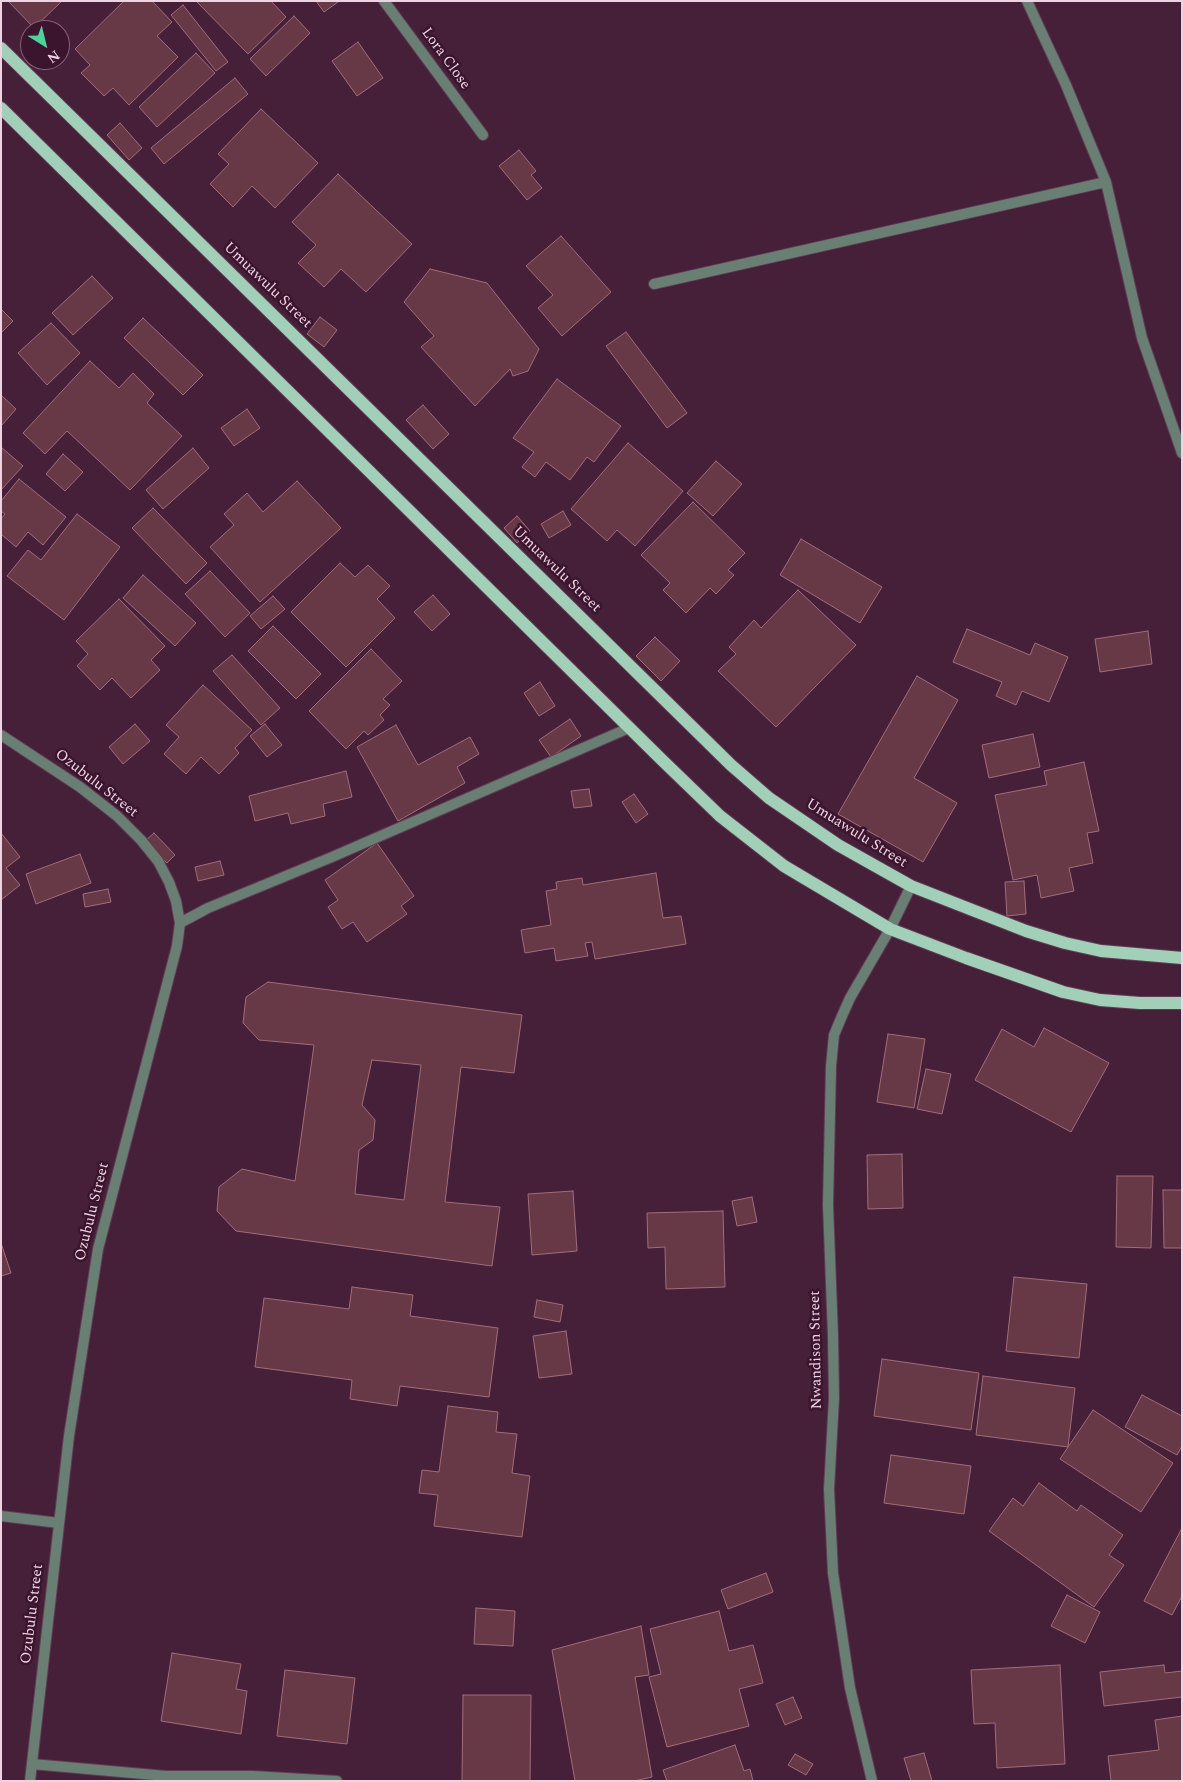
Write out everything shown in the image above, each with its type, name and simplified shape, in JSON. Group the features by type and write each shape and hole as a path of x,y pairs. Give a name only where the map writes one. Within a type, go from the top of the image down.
{"main road":[{"name":"Umuawulu Street","path":"1,48 730,764 770,798 838,845 911,886 1026,931 1065,944 1101,951 1182,958"},
{"path":"1,108 629,728 720,816 784,866 890,929 1063,992 1100,1000 1140,1003 1182,1003"}],"street":[{"name":"Lora Close","path":"384,1 482,135"},
{"path":"1027,1 1066,84 1106,182 1142,338 1182,453"},
{"path":"654,284 1106,182"},
{"path":"180,923 208,908 332,857 629,728"},
{"name":"Ozubulu Street","path":"1,735 80,786 117,816 141,840 158,861 169,882 176,901 180,923 177,946 98,1249 69,1436 30,1781"},
{"name":"Nwandison Street","path":"872,1781 850,1688 833,1573 829,1489 834,1398 828,1205 831,1066 834,1035 850,998 890,929 911,886"},
{"path":"1,1516 58,1523"},
{"path":"32,1764 166,1776 253,1776 337,1781"}],"building":[{"path":"8,1 62,1 42,20 26,20"},
{"path":"124,1 152,1 172,22 157,36 178,57 129,105 113,88 104,96 81,73 90,65 75,49"},
{"path":"196,1 271,1 286,17 248,54"},
{"path":"316,1 337,1 338,2 324,12"},
{"path":"183,5 228,62 216,71 171,15"},
{"path":"294,16 310,33 266,76 250,59"},
{"path":"358,42 383,78 357,96 332,61"},
{"path":"196,53 215,73 157,127 139,107"},
{"path":"235,78 248,94 164,164 151,148"},
{"path":"261,109 318,163 275,208 252,186 233,207 210,184 229,164 218,154"},
{"path":"120,123 142,148 129,160 107,135"},
{"path":"519,150 536,171 531,175 542,188 527,200 499,166"},
{"path":"338,174 412,244 366,292 341,269 324,287 298,263 316,245 292,222"},
{"path":"561,236 611,292 562,336 538,308 553,295 526,266"},
{"path":"430,269 487,283 539,349 528,371 513,376 510,369 475,406 421,347 434,336 404,302"},
{"path":"92,276 113,298 73,335 52,313"},
{"path":"1,309 13,321 1,333"},
{"path":"320,317 337,330 324,347 307,334"},
{"path":"143,318 203,375 183,395 124,338"},
{"path":"51,323 80,353 47,385 18,353"},
{"path":"626,332 687,413 667,428 606,346"},
{"path":"90,361 119,388 133,373 154,394 147,403 182,436 130,490 67,431 45,454 23,433"},
{"path":"557,379 621,426 594,462 587,457 570,480 546,462 535,477 522,467 534,452 513,438"},
{"path":"1,395 16,409 1,426"},
{"path":"423,405 449,434 433,449 406,420"},
{"path":"247,409 260,428 234,446 221,428"},
{"path":"628,443 683,491 635,546 617,530 607,541 571,509"},
{"path":"1,447 23,466 1,490"},
{"path":"193,448 209,468 163,509 146,490"},
{"path":"63,454 83,472 65,491 46,474"},
{"path":"716,461 742,484 713,516 687,493"},
{"path":"19,479 66,517 43,545 28,532 16,547 1,534 1,519 5,514 1,511 1,501"},
{"path":"297,481 341,528 260,602 210,547 234,525 224,514 247,493 263,512"},
{"path":"693,502 745,553 728,570 734,575 716,594 710,588 686,613 663,590 670,583 641,555"},
{"path":"153,508 207,563 186,584 132,528"},
{"path":"563,511 571,525 549,538 541,524"},
{"path":"77,514 120,547 64,620 7,576 28,550 41,560"},
{"path":"517,516 530,531 517,543 504,528"},
{"path":"801,539 882,587 860,623 780,575"},
{"path":"340,563 355,577 368,565 390,586 377,599 395,618 346,667 291,612"},
{"path":"210,571 250,613 225,637 185,594"},
{"path":"143,575 196,623 175,646 123,598"},
{"path":"798,590 856,645 776,727 718,671 736,654 729,647 754,620 761,628"},
{"path":"433,595 450,614 432,631 414,612"},
{"path":"273,596 285,609 261,629 250,616"},
{"path":"119,599 165,646 151,660 160,670 131,698 112,678 100,690 77,666 88,654 76,641"},
{"path":"273,626 321,674 296,699 248,651"},
{"path":"967,629 1030,655 1035,643 1068,657 1049,702 1022,691 1016,705 996,696 1002,682 953,662"},
{"path":"1148,631 1152,664 1100,672 1095,639"},
{"path":"655,637 680,661 661,681 636,656"},
{"path":"371,649 402,681 383,699 390,705 380,715 384,720 368,735 364,731 346,749 309,711"},
{"path":"232,655 280,708 261,725 213,671"},
{"path":"917,676 958,700 914,778 957,803 923,862 838,814"},
{"path":"540,682 555,706 539,716 524,693"},
{"path":"203,685 252,730 235,748 239,753 219,774 201,757 186,774 164,754 179,737 166,725"},
{"path":"570,719 581,736 551,757 539,740"},
{"path":"135,724 150,741 123,764 109,747"},
{"path":"265,724 282,745 267,757 250,736"},
{"path":"396,725 418,765 470,737 479,754 457,767 465,783 398,821 357,747"},
{"path":"1033,734 1040,767 989,778 982,745"},
{"path":"1084,762 1099,831 1087,833 1093,863 1069,868 1074,891 1041,898 1037,875 1013,880 995,795 1047,785 1044,771"},
{"path":"346,771 352,797 323,804 325,816 291,824 288,813 255,821 249,796"},
{"path":"589,789 592,806 574,808 571,791"},
{"path":"634,794 648,814 636,823 622,802"},
{"path":"1,833 20,857 6,868 20,885 1,900"},
{"path":"154,833 175,855 167,863 145,841"},
{"path":"377,843 414,896 401,906 407,914 367,942 353,922 342,929 328,907 338,900 325,880"},
{"path":"80,854 91,883 36,904 26,874"},
{"path":"220,861 224,875 198,881 195,867"},
{"path":"656,873 663,918 681,916 686,944 595,959 592,942 585,943 588,956 556,961 554,948 525,953 521,930 551,925 546,891 557,889 556,882 582,878 583,885"},
{"path":"1024,881 1026,914 1007,916 1005,882"},
{"path":"108,889 111,902 85,907 83,894"},
{"path":"268,982 522,1015 514,1073 461,1067 445,1202 500,1207 492,1266 236,1231 217,1211 219,1187 242,1169 295,1181 314,1045 259,1040 243,1023 246,997","holes":["372,1060 421,1065 404,1200 355,1194 359,1150 373,1140 375,1120 362,1105"]},
{"path":"1044,1028 1109,1063 1071,1132 975,1080 1002,1029 1034,1047"},
{"path":"888,1034 925,1039 914,1108 877,1102"},
{"path":"926,1069 951,1074 942,1114 917,1109"},
{"path":"902,1154 903,1208 868,1209 867,1155"},
{"path":"1117,1176 1153,1176 1151,1248 1116,1247"},
{"path":"1163,1190 1182,1190 1182,1248 1164,1248"},
{"path":"573,1191 577,1251 532,1255 528,1194"},
{"path":"752,1197 757,1222 737,1226 732,1201"},
{"path":"723,1211 725,1287 666,1289 665,1247 648,1248 647,1213"},
{"path":"1,1243 11,1273 1,1276"},
{"path":"1014,1277 1087,1284 1079,1358 1006,1351"},
{"path":"352,1287 413,1295 410,1316 498,1328 489,1397 400,1386 397,1406 350,1399 352,1380 255,1367 264,1298 349,1309"},
{"path":"537,1300 563,1305 560,1322 534,1317"},
{"path":"566,1331 572,1374 539,1378 533,1336"},
{"path":"882,1359 979,1373 971,1430 874,1416"},
{"path":"983,1376 1075,1388 1068,1447 976,1435"},
{"path":"1142,1395 1182,1416 1182,1446 1177,1455 1125,1427"},
{"path":"448,1406 498,1412 496,1432 517,1434 512,1473 530,1476 522,1537 434,1526 438,1495 419,1493 422,1470 439,1472"},
{"path":"1093,1410 1173,1463 1141,1512 1060,1459"},
{"path":"891,1455 971,1466 964,1514 884,1503"},
{"path":"1039,1483 1077,1511 1081,1505 1123,1535 1109,1555 1124,1565 1094,1607 989,1531 1013,1498 1023,1506"},
{"path":"1182,1528 1182,1596 1172,1615 1144,1601"},
{"path":"766,1573 773,1592 728,1609 721,1590"},
{"path":"1067,1595 1100,1612 1085,1643 1051,1626"},
{"path":"476,1608 515,1611 513,1646 474,1644"},
{"path":"719,1611 729,1651 753,1645 763,1683 739,1689 749,1726 667,1747 649,1677 661,1674 650,1629"},
{"path":"641,1626 649,1675 635,1677 652,1777 634,1781 575,1781 552,1650"},
{"path":"172,1653 241,1664 236,1689 247,1691 241,1734 161,1721"},
{"path":"1060,1665 1065,1764 997,1768 995,1723 974,1724 971,1670"},
{"path":"1164,1665 1165,1673 1182,1671 1182,1697 1104,1706 1100,1672"},
{"path":"285,1670 355,1678 347,1744 277,1736"},
{"path":"463,1695 531,1695 530,1781 462,1781"},
{"path":"793,1697 802,1718 785,1725 776,1704"},
{"path":"1182,1716 1182,1781 1111,1781 1108,1756 1159,1750 1155,1720"},
{"path":"735,1745 744,1771 750,1769 753,1781 667,1781 663,1770"},
{"path":"924,1753 932,1781 911,1781 904,1758"},
{"path":"795,1754 813,1764 806,1775 788,1765"}]}
